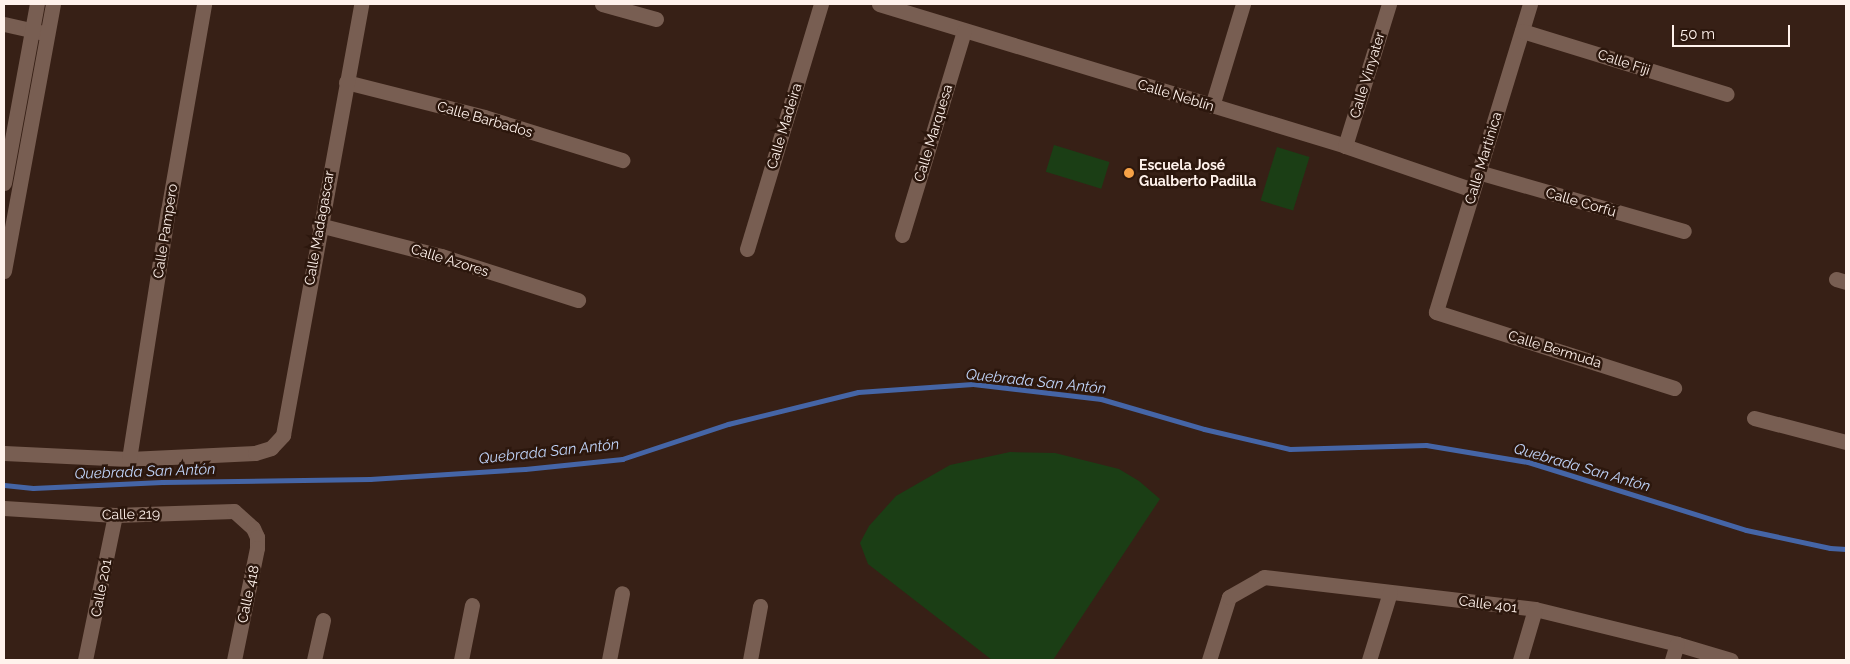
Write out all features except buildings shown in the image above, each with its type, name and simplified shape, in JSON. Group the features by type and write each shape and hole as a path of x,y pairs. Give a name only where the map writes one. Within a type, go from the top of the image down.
{"street":[{"path":"4,183 37,4"},
{"path":"4,271 53,4"},
{"name":"Calle Pampero","path":"129,459 168,211 204,4"},
{"name":"Calle Madagascar","path":"129,459 255,453 271,448 283,435 361,4"},
{"path":"602,4 656,19"},
{"name":"Calle Madeira","path":"747,249 821,4"},
{"name":"Calle Neblín","path":"879,4 1345,146 1473,190"},
{"path":"1212,106 1243,4"},
{"name":"Calle Vinyater","path":"1345,146 1389,4"},
{"name":"Calle Martinica","path":"1436,312 1530,4"},
{"path":"4,24 48,34"},
{"name":"Calle Marquesa","path":"902,235 964,31"},
{"name":"Calle Fiji","path":"1522,31 1726,94"},
{"name":"Calle Barbados","path":"346,82 484,118 622,160"},
{"name":"Calle Corfú","path":"1478,172 1684,231"},
{"name":"Calle Azores","path":"320,224 441,256 578,300"},
{"name":"Calle Bermuda","path":"1436,312 1674,388"},
{"path":"1754,418 1846,442"},
{"path":"4,453 129,459"},
{"name":"Calle 219","path":"4,508 115,515 234,511 253,528"},
{"name":"Calle 201","path":"85,660 115,515"},
{"name":"Calle 418","path":"234,660 257,548 257,537 253,528"},
{"name":"Calle 401","path":"1209,660 1229,597 1264,577 1535,609 1677,644 1731,660"},
{"path":"1369,660 1390,592"},
{"path":"609,660 622,593"},
{"path":"461,660 472,606"},
{"path":"750,660 760,606"},
{"path":"1520,660 1535,609"},
{"path":"314,660 323,620"},
{"path":"1672,660 1677,644"}],"green space":[{"path":"1054,145 1109,162 1101,189 1046,172"},
{"path":"1277,147 1310,157 1293,210 1261,201"},
{"path":"1010,452 1055,453 1119,469 1139,481 1160,499 1053,660 992,660 868,564 860,543 869,526 896,496 950,465"}],"waterway":[{"name":"Quebrada San Antón","path":"4,485 33,488 162,482 370,479 525,469 622,459 728,424 858,392 973,384 1101,399 1204,429 1290,449 1426,445 1528,462 1746,530 1830,548 1846,549"}],"place":[{"name":"Escuela José Gualberto Padilla","path":"1129,173"}]}
